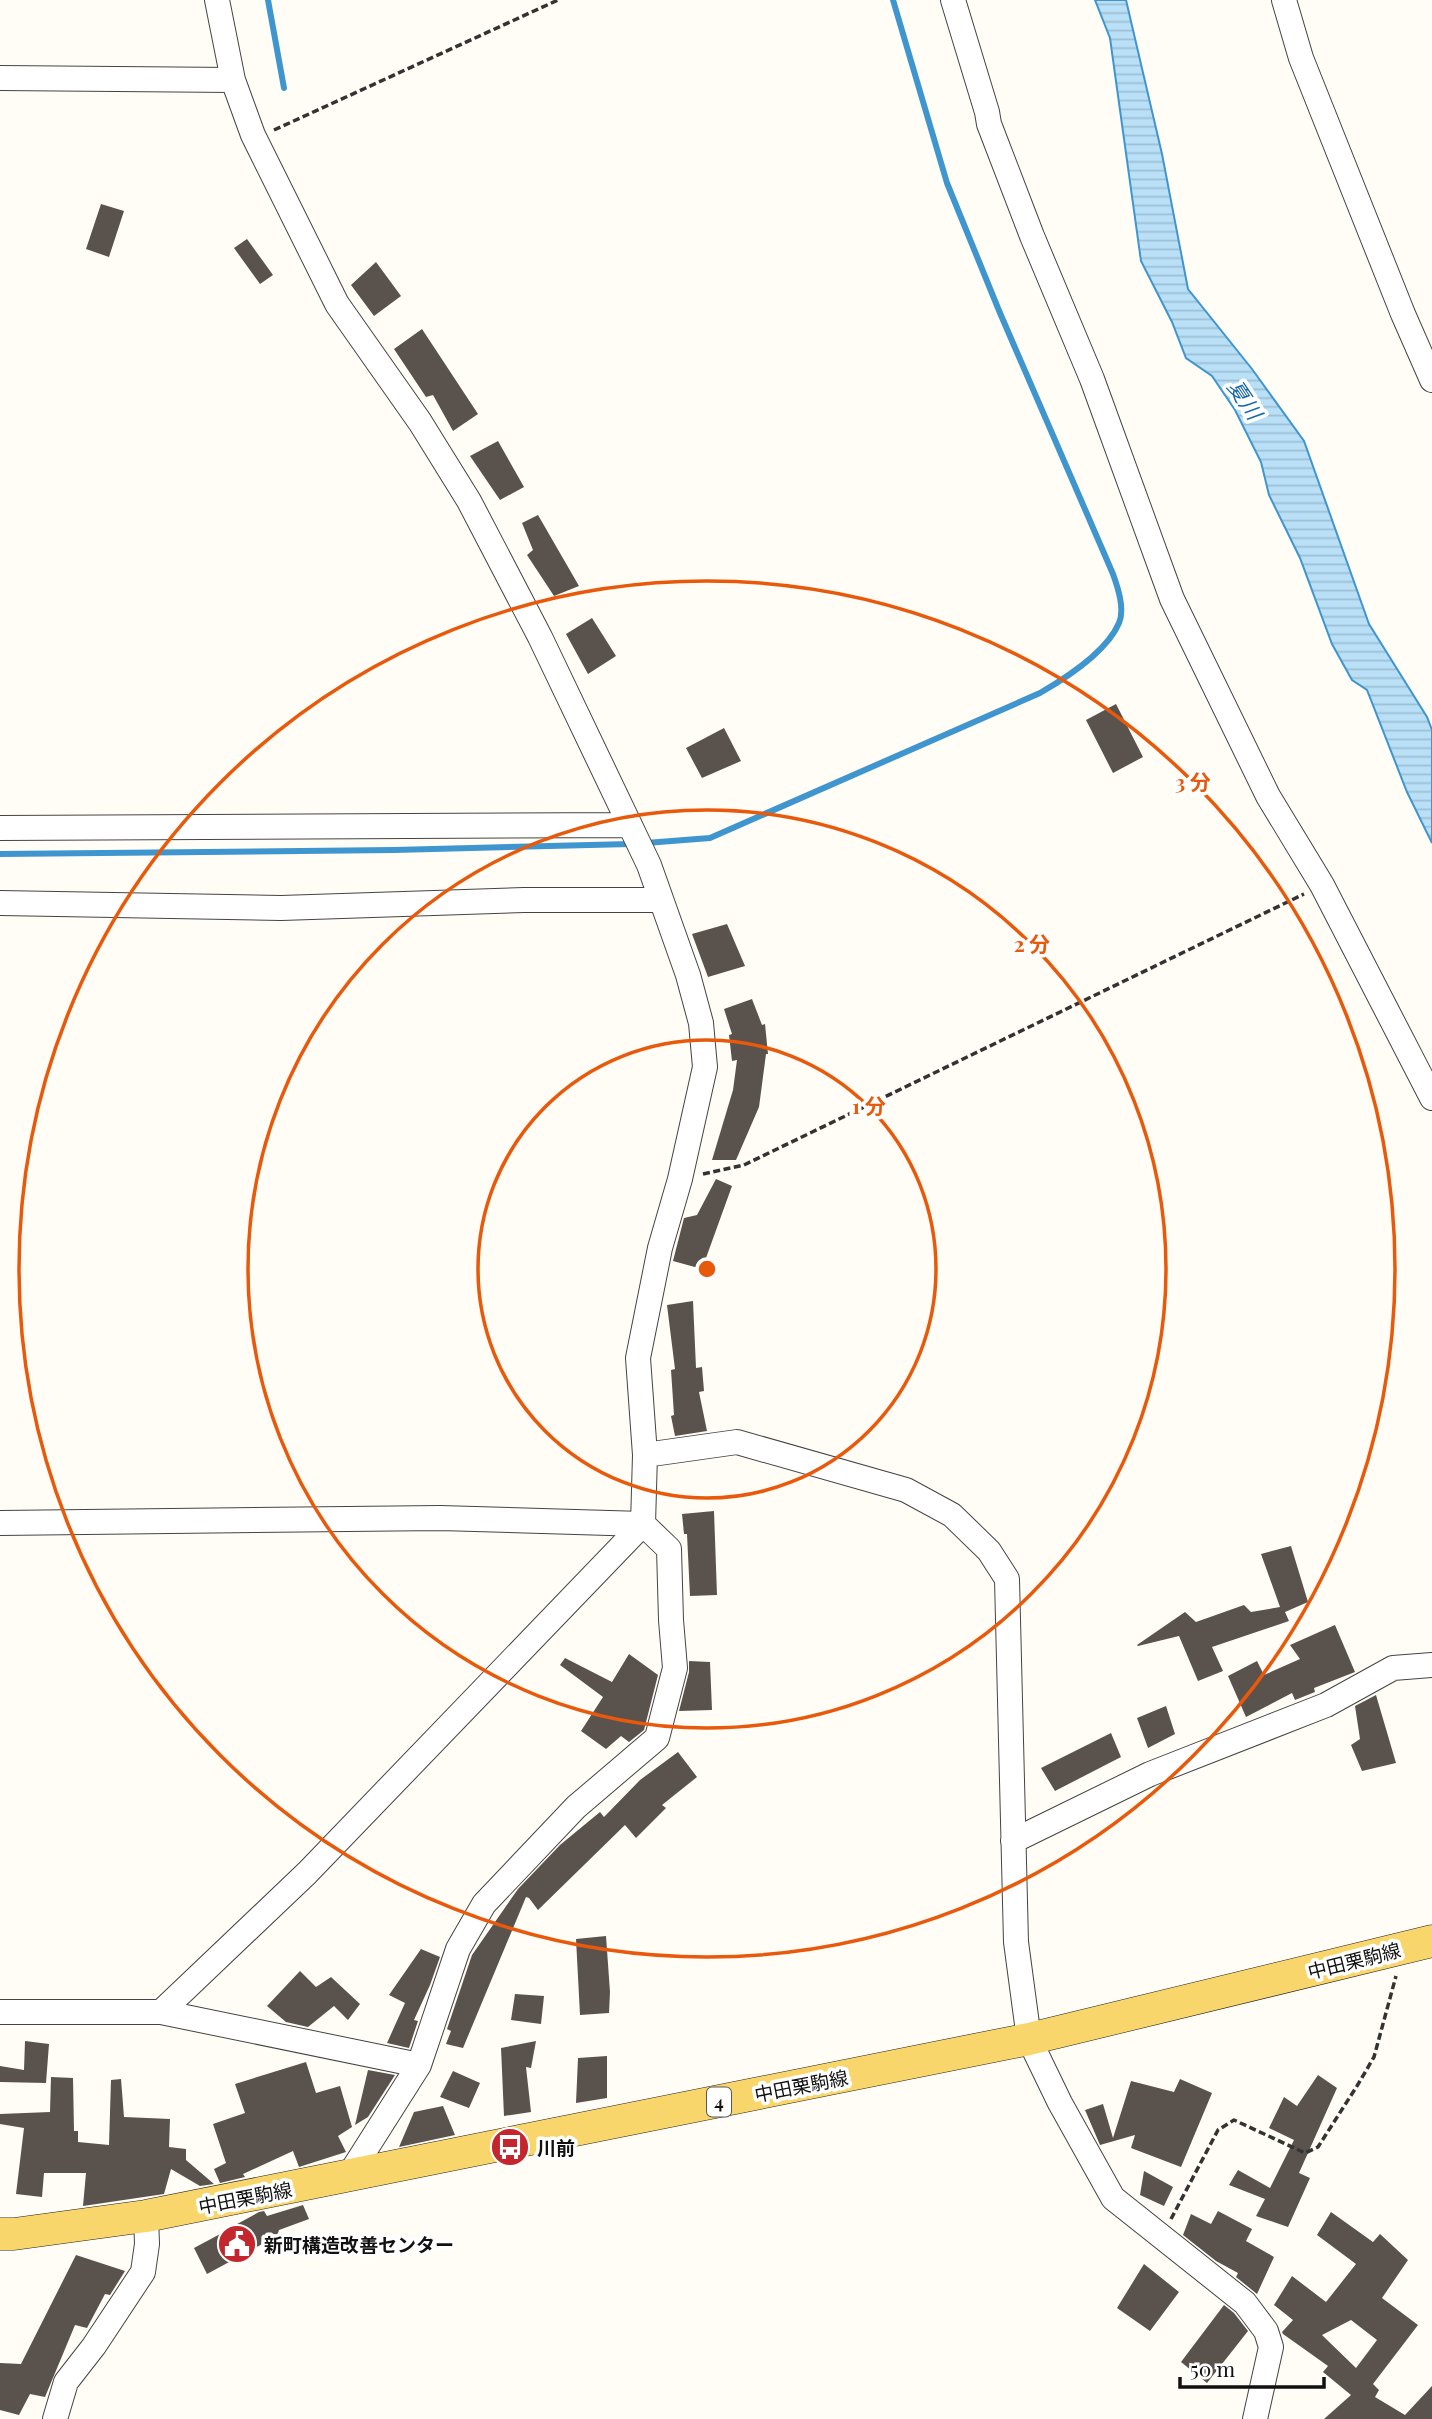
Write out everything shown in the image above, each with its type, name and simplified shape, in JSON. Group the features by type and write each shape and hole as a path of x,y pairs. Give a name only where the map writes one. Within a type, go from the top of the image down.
{"main road":[{"name":"中田栗駒線","path":"0,2234 146,2216 1029,2039 1418,1944"}],"street":[{"path":"161,2012 307,1872 643,1524 645,1455 638,1357 660,1248 680,1179 705,1068 701,1023 691,987 645,856 540,637 469,501 420,422 337,304 255,139 233,80 217,0"},
{"path":"953,0 988,112 989,124 1092,379 1172,599 1268,796 1322,885 1432,1098"},
{"path":"1284,0 1311,83 1432,380"},
{"path":"0,78 233,80"},
{"path":"0,828 631,829"},
{"path":"0,903 281,908 660,900"},
{"path":"645,1455 737,1442 906,1490 952,1515 989,1551 1007,1579 1016,1942 1029,2039 1060,2102 1114,2198 1245,2303 1266,2331 1270,2347 1255,2419"},
{"path":"0,1523 440,1518 643,1524 669,1549 675,1668 657,1738 576,1807 484,1904 458,1949 419,2064 348,2177"},
{"path":"1013,1841 1150,1774 1326,1705 1393,1668 1432,1665"},
{"path":"0,2012 161,2012 419,2064"},
{"path":"55,2419 66,2382 94,2346 143,2272 147,2244 146,2216"}],"path":[{"path":"255,139 558,0"},
{"path":"680,1179 744,1165 1322,885"},
{"path":"1162,2237 1218,2130 1234,2120 1305,2153 1318,2147 1374,2057 1418,1944"}],"water":[{"name":"夏川","path":"1095,0 1126,0 1162,154 1188,289 1252,369 1304,441 1369,624 1427,717 1432,730 1432,843 1407,792 1367,690 1352,680 1332,644 1300,558 1269,495 1261,462 1235,410 1212,376 1186,358 1172,322 1141,261 1110,38"}],"building":[{"path":"101,204 124,211 109,257 86,249"},
{"path":"247,239 273,275 260,284 234,248"},
{"path":"376,262 401,296 374,316 351,285"},
{"path":"422,329 478,414 453,431 433,395 426,397 394,349"},
{"path":"498,441 524,487 500,500 470,456"},
{"path":"538,515 579,586 554,596 527,555 533,550 522,523"},
{"path":"592,618 616,656 588,674 566,634"},
{"path":"1116,704 1143,757 1113,773 1086,720"},
{"path":"724,728 741,761 702,778 686,748"},
{"path":"727,924 745,966 708,977 692,934"},
{"path":"752,999 762,1025 765,1024 768,1054 759,1107 736,1160 712,1160 733,1090 737,1060 732,1061 729,1035 732,1034 724,1009"},
{"path":"716,1179 732,1186 702,1269 673,1261 684,1218 697,1215"},
{"path":"693,1301 696,1368 702,1367 704,1391 699,1392 707,1431 675,1436 671,1416 674,1415 671,1370 675,1369 667,1305"},
{"path":"714,1511 717,1595 690,1596 687,1534 684,1534 682,1514"},
{"path":"1291,1546 1308,1602 1285,1612 1289,1621 1212,1647 1223,1671 1198,1681 1179,1636 1137,1645 1185,1612 1196,1622 1244,1605 1251,1612 1280,1607 1261,1554"},
{"path":"1335,1625 1355,1672 1314,1688 1315,1692 1295,1700 1292,1693 1246,1717 1228,1676 1257,1661 1264,1675 1300,1659 1290,1645"},
{"path":"629,1654 658,1675 644,1730 629,1742 621,1736 606,1749 581,1731 603,1697 560,1665 565,1658 612,1682"},
{"path":"689,1661 710,1662 712,1710 679,1711 689,1672"},
{"path":"1376,1695 1396,1763 1362,1771 1351,1745 1360,1739 1355,1706"},
{"path":"1166,1706 1175,1734 1148,1748 1137,1718"},
{"path":"1111,1733 1121,1757 1055,1791 1041,1768"},
{"path":"678,1752 697,1777 662,1805 666,1808 636,1838 625,1825 538,1910 526,1897 463,2048 446,2044 451,2031 447,2029 472,1955 518,1889 560,1845 600,1812 604,1817 640,1780"},
{"path":"606,1936 609,2013 580,2015 576,1939"},
{"path":"421,1949 440,1957 414,2020 418,2021 409,2048 387,2043 405,2003 389,1995"},
{"path":"300,1971 316,1987 331,1977 360,2004 348,2020 334,2006 308,2027 286,2022 267,2006"},
{"path":"515,1994 544,1996 541,2024 511,2020"},
{"path":"25,2041 49,2044 46,2083 0,2082 0,2066 24,2070"},
{"path":"536,2041 531,2068 526,2067 531,2112 504,2116 501,2048"},
{"path":"607,2056 607,2098 576,2103 578,2058"},
{"path":"306,2062 316,2093 340,2086 352,2127 338,2136 346,2152 299,2167 293,2151 243,2174 245,2177 220,2183 214,2169 226,2163 213,2124 245,2113 235,2084"},
{"path":"368,2070 395,2075 368,2117 355,2125"},
{"path":"453,2071 480,2083 469,2108 440,2097"},
{"path":"1318,2075 1337,2088 1299,2173 1310,2178 1288,2227 1256,2216 1265,2199 1229,2185 1238,2170 1270,2188 1294,2140 1269,2128 1284,2097 1297,2106"},
{"path":"51,2077 73,2078 74,2131 78,2131 78,2142 109,2145 111,2080 121,2079 124,2117 170,2119 169,2147 186,2149 186,2160 214,2184 200,2186 171,2169 164,2194 83,2206 86,2173 44,2173 42,2197 16,2194 24,2128 0,2124 0,2114 50,2112"},
{"path":"1180,2079 1212,2093 1181,2167 1131,2148 1135,2135 1100,2145 1085,2110 1103,2104 1113,2138 1131,2081 1174,2092"},
{"path":"443,2106 455,2135 399,2147 414,2112"},
{"path":"1144,2171 1173,2187 1164,2206 1140,2195"},
{"path":"303,2205 309,2219 279,2230 277,2236 207,2274 194,2248 229,2232 228,2229 259,2212 264,2211 267,2216"},
{"path":"1218,2211 1252,2229 1246,2241 1274,2257 1257,2294 1236,2277 1238,2273 1216,2261 1183,2235 1191,2214 1211,2224"},
{"path":"1331,2212 1373,2242 1380,2234 1408,2260 1382,2298 1418,2325 1373,2384 1379,2390 1375,2397 1405,2415 1432,2386 1432,2419 1324,2419 1351,2395 1323,2372 1328,2366 1283,2334 1293,2320 1274,2305 1292,2276 1326,2302 1356,2264 1317,2235","holes":["1351,2320 1377,2340 1356,2368 1322,2335"]},
{"path":"76,2255 125,2271 110,2295 105,2294 87,2328 75,2325 45,2397 30,2394 19,2415 0,2410 0,2363 21,2364"},
{"path":"1144,2264 1179,2292 1150,2331 1117,2308"},
{"path":"1224,2305 1248,2331 1207,2383 1181,2362"}],"waterway":[{"path":"268,0 284,88"},
{"path":"646,843 710,838 1040,693 1096,653 1113,633 1121,617 1120,598 1113,574 947,183 893,0"},
{"path":"0,854 394,850 631,844"}],"place":[{"name":"川前","path":"510,2147"},
{"name":"新町構造改善センター","path":"237,2244"}]}
